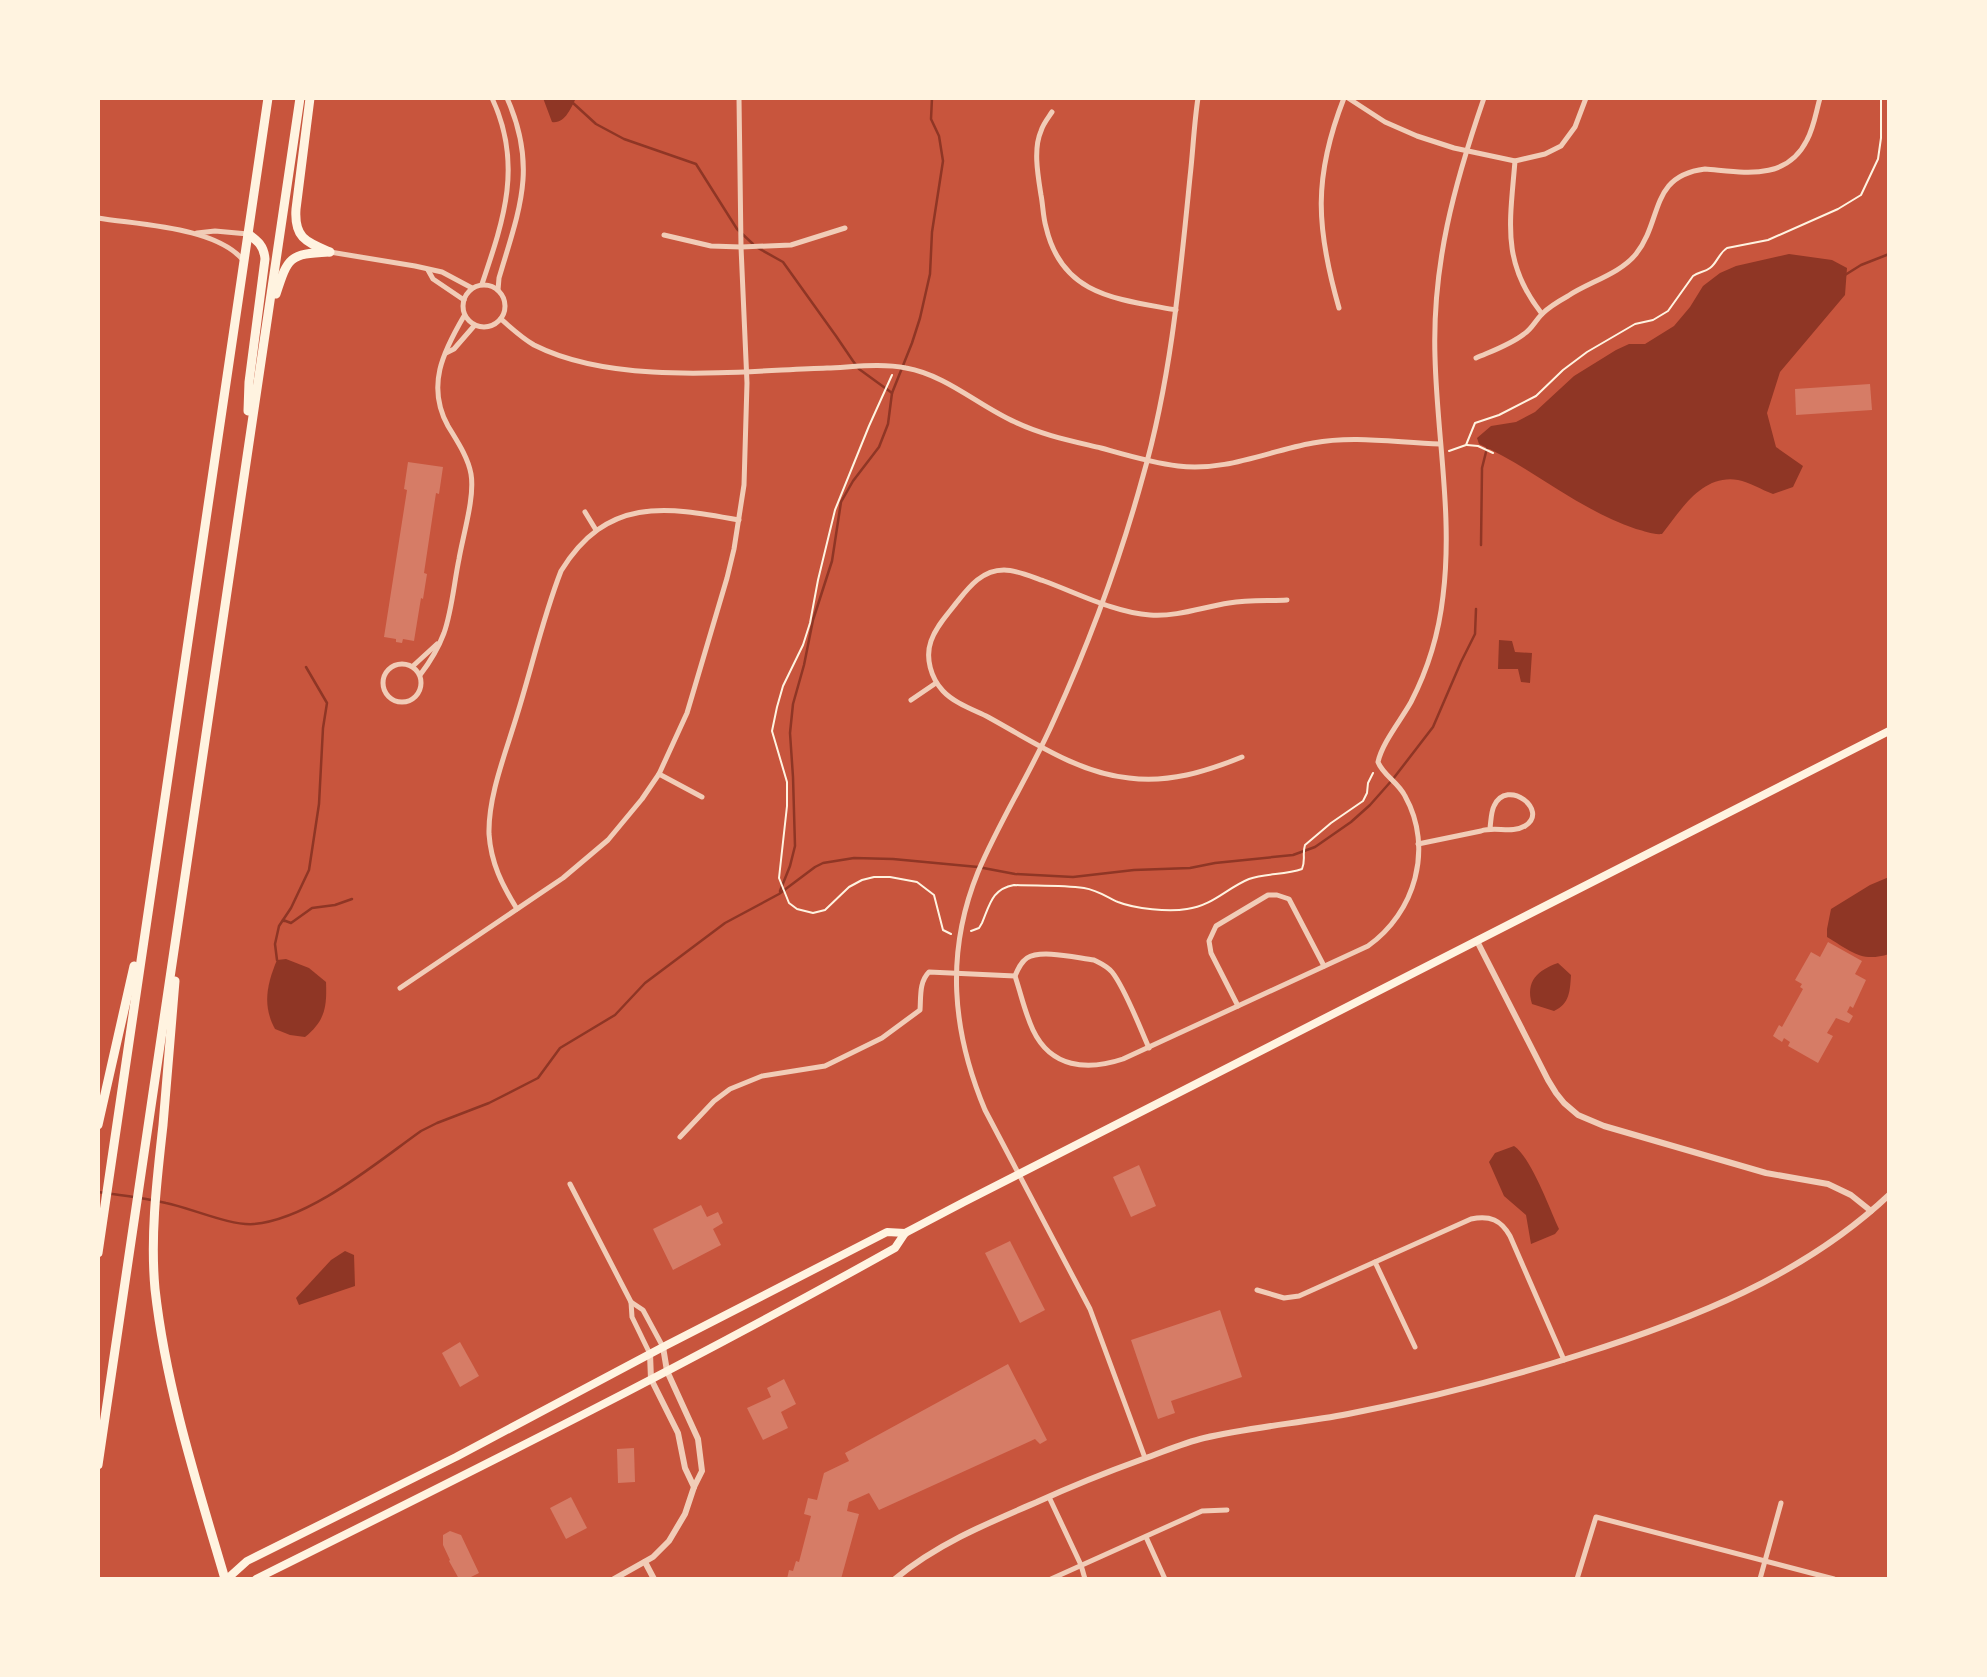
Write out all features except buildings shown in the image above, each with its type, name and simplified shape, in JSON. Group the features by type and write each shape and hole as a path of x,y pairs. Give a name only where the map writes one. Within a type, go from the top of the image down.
{"highway":[{"path":"98,1253 268,98"},
{"path":"98,1465 300,98"},
{"path":"310,98 295,220 297,230 303,238 330,252"},
{"path":"247,447 249,382 265,259 264,249 248,234"},
{"path":"268,318 289,261 300,255 330,252"},
{"path":"98,1125 149,903"},
{"path":"180,908 169,1063 156,1184 155,1287 177,1405 226,1579"}],"main road":[{"path":"256,1579 474,1471 775,1315 895,1248 905,1233 1889,731"},
{"path":"226,1579 247,1560 456,1457 887,1232 905,1233"}],"street":[{"path":"482,284 506,205 509,181 506,140 501,117 492,98"},
{"path":"498,290 522,197 523,163 520,136 507,98"},
{"path":"400,988 563,877 608,839 642,799 659,774 677,738 727,578 744,485 747,371 741,247 739,98"},
{"path":"1145,1458 1090,1309 985,1110 965,1054 957,1009 957,975 960,933 977,875 1042,747 1074,675 1103,603 1147,460 1160,405 1176,310 1198,98"},
{"path":"1339,309 1324,246 1321,194 1326,152 1333,125 1346,98 1401,130 1454,148 1515,161 1545,154 1561,146 1575,127 1586,98"},
{"path":"1149,1048 1119,983 1102,964 1094,960 1038,954 1026,959 1019,967 1015,976 1032,1028 1042,1045 1058,1058 1076,1065 1097,1066 1149,1048 1368,946 1395,923 1414,884 1418,844 1413,815 1406,797 1378,762 1413,698 1432,648 1440,615 1447,548 1435,357 1438,273 1450,207 1484,98"},
{"path":"1476,358 1521,337 1542,314 1567,296 1630,261 1638,252 1662,195 1675,178 1704,169 1760,173 1786,164 1798,154 1806,141 1820,98"},
{"path":"1052,112 1040,132 1037,155 1046,227 1055,252 1076,279 1094,291 1120,300 1176,310"},
{"path":"506,140 520,136"},
{"path":"1515,161 1511,249 1523,287 1542,314"},
{"path":"98,218 194,233 222,243 244,261"},
{"path":"664,235 712,246 741,247 791,245 845,228"},
{"path":"194,233 215,231 248,234"},
{"path":"330,252 442,272 472,288"},
{"path":"428,270 433,279 464,300"},
{"path":"482,284 491,285 498,290 505,307 501,319 489,327 474,326 464,316 462,309 466,294 482,284"},
{"path":"420,675 432,659 447,621 472,488 468,462 444,418 437,396 439,371 447,347 464,316"},
{"path":"501,319 535,345 560,355 642,372 701,373 871,366 907,368 937,378 1030,429 1179,466 1208,467 1329,441 1360,439 1440,444"},
{"path":"446,354 454,349 474,326"},
{"path":"517,909 501,882 493,861 489,833 492,803 561,571 569,558 596,530 628,514 652,510 739,520"},
{"path":"585,512 596,530"},
{"path":"1242,757 1203,772 1158,780 1100,773 1042,747 949,696 936,683 930,670 930,643 935,631 970,586 987,574 1003,570 1021,573 1139,614 1161,615 1241,601 1287,600"},
{"path":"413,666 441,639"},
{"path":"402,663 413,666 420,675 420,691 412,699 397,702 388,696 383,686 387,670 402,663"},
{"path":"911,700 936,683"},
{"path":"659,774 702,797"},
{"path":"1418,844 1490,828 1515,830 1524,827 1529,824 1531,806 1520,796 1502,797 1495,804 1490,828"},
{"path":"1238,1006 1211,953 1209,941 1216,926 1268,895 1278,894 1289,899 1324,967"},
{"path":"1477,941 1548,1080 1564,1103 1578,1115 1604,1126 1766,1173 1828,1184 1852,1195 1871,1211"},
{"path":"680,1137 714,1101 747,1080 825,1066 882,1038 920,1010 924,977 929,972 1015,976"},
{"path":"569,1184 631,1303 632,1317 650,1354 651,1379 678,1433 685,1468 694,1487"},
{"path":"895,1579 921,1559 958,1538 1103,1473 1170,1448 1204,1438 1400,1404 1521,1373 1688,1318 1773,1278 1814,1254 1889,1195"},
{"path":"1257,1290 1284,1298 1299,1296 1471,1219 1483,1217 1498,1221 1510,1236 1564,1360"},
{"path":"1375,1262 1415,1347"},
{"path":"614,1579 645,1562 675,1533 702,1471 698,1439 667,1371 663,1347 643,1310 631,1303"},
{"path":"1049,1497 1081,1565 1084,1579"},
{"path":"1760,1579 1781,1503"},
{"path":"1051,1579 1202,1511 1227,1510"},
{"path":"1577,1579 1596,1517 1833,1579"},
{"path":"1146,1537 1165,1579"},
{"path":"645,1562 654,1579"}],"path":[{"path":"1466,445 1475,423 1499,415 1536,396 1587,352 1635,324 1653,320 1668,312 1693,276 1709,269 1722,251 1768,240 1838,209 1861,195 1878,159 1881,98"},
{"path":"892,373 835,510 810,623 803,645 783,687 772,731 787,782 779,878 786,900 797,909 813,913 825,910 849,887 862,880 874,877 909,880 924,886 934,895 943,930 953,934"},
{"path":"1449,451 1473,445 1493,453"},
{"path":"968,931 979,928 997,891 1014,885 1083,888 1095,890 1121,903 1186,909 1203,906 1251,878 1302,869 1306,861 1303,851 1305,845 1363,801 1378,762"}],"shaded area":[{"path":"543,98 576,98 564,118 552,122"},
{"path":"1789,254 1832,260 1847,268 1845,295 1780,372 1767,413 1776,447 1803,466 1793,487 1773,494 1738,480 1714,483 1694,496 1662,534 1655,534 1615,521 1595,511 1479,444 1477,438 1491,426 1516,422 1535,412 1574,376 1616,350 1629,344 1645,344 1674,326 1703,286 1720,273 1736,266"},
{"path":"1499,640 1512,641 1515,652 1532,653 1530,683 1521,682 1518,669 1498,669"},
{"path":"1889,877 1889,954 1863,956 1827,937 1831,909 1870,885"},
{"path":"286,959 309,968 326,982 326,999 321,1019 305,1037 275,1029 268,1011 267,995 277,960"},
{"path":"1558,963 1571,975 1569,991 1563,1005 1554,1011 1532,1004 1530,989 1535,978"},
{"path":"1514,1146 1533,1172 1559,1229 1555,1234 1531,1244 1526,1215 1504,1196 1489,1162 1495,1153"},
{"path":"345,1251 354,1255 355,1286 299,1305 296,1298 331,1260"}],"waterway":[{"path":"780,891 795,846 790,733 793,704 813,620 832,561 841,502 879,447 888,424 892,393 920,318 930,274 932,232 943,161 939,136 931,119 932,98"},
{"path":"573,103 596,124 624,139 696,164 737,229 753,244"},
{"path":"758,248 783,262 859,369 892,393"},
{"path":"1845,275 1861,265 1889,254"},
{"path":"1481,545 1482,468 1487,448 1491,447"},
{"path":"98,1192 166,1203 244,1224 275,1220 297,1212 342,1188 421,1131 489,1103 538,1078 560,1048 615,1015 645,983 725,923 779,894 823,863 854,858 893,859 978,867 1015,874 1073,877 1134,870 1190,868 1293,855 1315,847 1370,805 1433,727 1475,634 1476,609"},
{"path":"277,960 275,944 279,926 309,870 319,804 327,703 306,667"},
{"path":"98,877 98,904"},
{"path":"284,921 291,923 312,908 335,905 352,899"}]}
